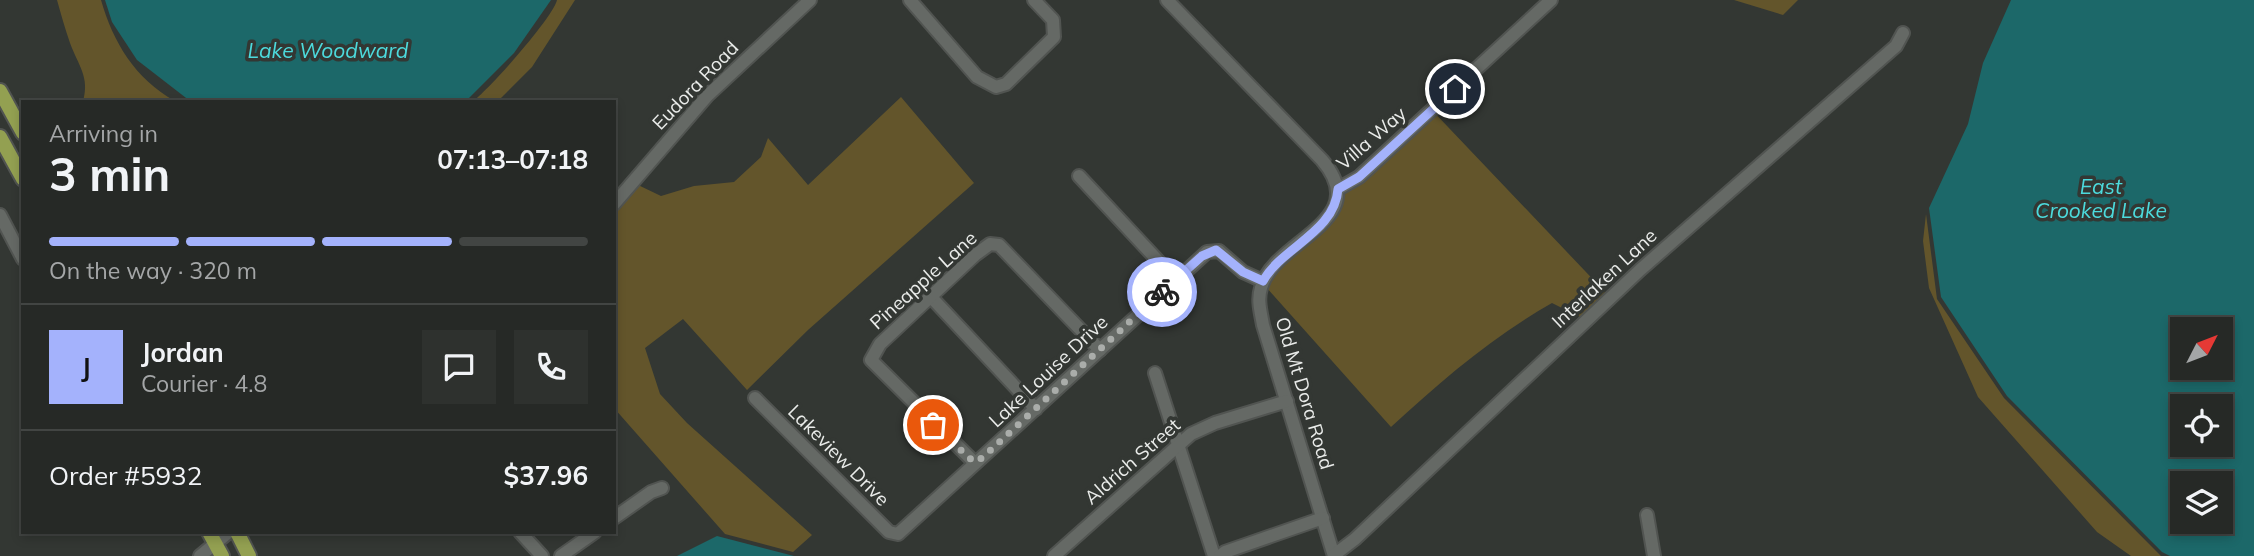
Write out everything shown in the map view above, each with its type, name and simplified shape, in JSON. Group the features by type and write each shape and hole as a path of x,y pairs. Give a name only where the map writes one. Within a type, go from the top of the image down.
{"main road":[{"path":"0,90 21,129"},
{"path":"0,137 21,176"},
{"path":"238,534 250,556"}],"street":[{"name":"Eudora Road","path":"616,202 707,96 810,0"},
{"path":"909,0 977,77 996,87 1006,84 1054,37 1053,20 1034,0"},
{"path":"1167,0 1333,173 1338,189 1330,214 1272,269 1263,281"},
{"name":"Villa Way","path":"1338,189 1359,177 1551,0"},
{"name":"Interlaken Lane","path":"1334,555 1355,539 1651,261 1896,46 1902,33"},
{"path":"1079,176 1175,279"},
{"path":"0,215 21,255"},
{"name":"Pineapple Lane","path":"974,462 947,439 871,360 880,344 990,244 999,245 1020,265 1100,350"},
{"name":"Lake Louise Drive","path":"898,534 911,525 974,462 982,458 1202,256 1216,250 1243,272 1263,281"},
{"name":"Old Mt Dora Road","path":"1263,281 1259,296 1263,325 1334,555"},
{"path":"931,297 1036,409"},
{"path":"1156,373 1214,556"},
{"name":"Lakeview Drive","path":"755,398 889,532 898,534"},
{"name":"Aldrich Street","path":"1054,556 1180,443 1215,423 1287,401"},
{"path":"616,517 651,492 662,488"},
{"path":"1647,515 1654,556"},
{"path":"1220,556 1323,518"},
{"path":"522,534 542,556"},
{"path":"561,556 592,534"},
{"path":"200,556 215,544"}],"shaded area":[{"path":"57,0 101,0 112,30 128,58 148,82 173,100 83,100 84,78"},
{"path":"557,0 575,0 532,67 499,100 474,100 520,52"},
{"path":"1734,0 1798,0 1783,15"},
{"path":"901,97 974,183 808,330 747,390 683,319 645,348 660,394 687,423 812,535 793,552 725,534 616,410 616,208 636,184 661,196 694,186 734,182 761,157 768,138 808,185"},
{"path":"1429,107 1605,292 1580,317 1552,303 1530,316 1468,360 1391,427 1266,287 1270,279 1342,199 1343,190"},
{"path":"1926,214 1937,299 2004,398 2161,556 2131,556 2097,532 1978,397 1929,288 1923,241"}],"water":[{"name":"Lake Woodward","path":"105,0 551,0 514,53 467,100 189,100 137,60 112,22"},
{"name":"East Crooked Lake","path":"2011,0 2254,0 2254,556 2170,556 2162,552 2007,396 1941,297 1929,208 1968,124 1983,63"},
{"path":"717,536 794,556 677,556"}],"way so far":[{"path":"933,425 966,457 977,461 1162,292"}],"route":[{"path":"1162,292 1207,252 1216,250 1249,276 1263,281 1272,269 1330,214 1338,198 1338,189 1359,177 1455,89"}]}
